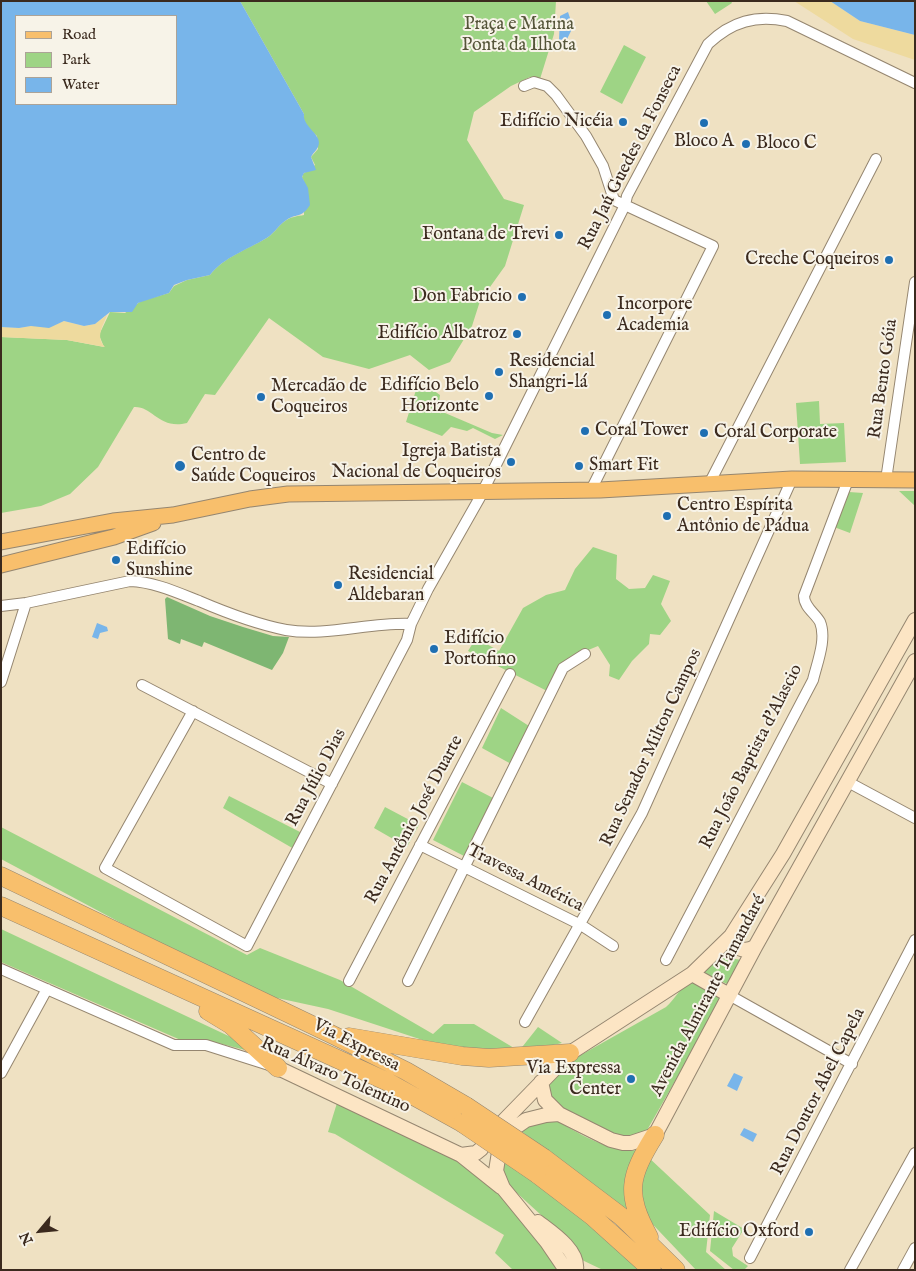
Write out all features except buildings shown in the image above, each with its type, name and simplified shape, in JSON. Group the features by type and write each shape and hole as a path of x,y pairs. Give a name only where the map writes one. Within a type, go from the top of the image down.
{"highway":[{"path":"1,870 50,899"},
{"name":"Via Expressa","path":"1,876 406,1071 464,1115 541,1166 596,1196 656,1248 676,1270"},
{"name":"Via Expressa","path":"1,906 464,1115"},
{"path":"160,979 231,1025 278,1068"},
{"path":"331,1034 462,1056 489,1058 570,1053"},
{"path":"655,1136 638,1167 633,1182 633,1200 638,1216 656,1248"},
{"name":"Via Expressa","path":"541,1166 592,1216 652,1270"}],"main road":[{"path":"1,542 113,521 173,515 250,499 288,494 590,490 792,480 915,480"},
{"path":"1,564 114,537 173,515"},
{"name":"Avenida Almirante Tamandaré","path":"461,1155 476,1153 481,1149 492,1133 570,1053 692,974 731,936 783,854 915,620"},
{"name":"Avenida Almirante Tamandaré","path":"655,1136 755,947 915,661"},
{"path":"731,936 734,944 740,949 748,950 755,947"},
{"path":"692,974 729,995"},
{"name":"Rua Álvaro Tolentino","path":"278,1068 461,1155 502,1188"},
{"path":"541,1082 546,1100 559,1114 612,1140 631,1143 655,1136"},
{"path":"559,1114 535,1117 516,1127 497,1157 496,1171 502,1188 520,1207 559,1238 576,1263 568,1269"}],"street":[{"name":"Rua Jaú Guedes da Fonseca","path":"411,624 428,589 483,492 625,204 627,196 708,44 725,31 756,18 767,17 787,21 915,83"},
{"path":"524,86 534,82 547,86 556,95 597,155 603,166 612,197 713,246 590,490"},
{"path":"709,484 876,159"},
{"name":"Rua Bento Góia","path":"886,480 915,282"},
{"name":"Rua Senador Milton Campos","path":"525,1022 642,813 792,480"},
{"name":"Rua João Baptista d'Alascio","path":"666,960 812,680 819,658 822,631 817,618 806,604 804,596 848,480"},
{"path":"1,606 26,603 130,581 147,582 250,620 288,630 313,631 395,623 411,624"},
{"path":"1,682 26,603"},
{"name":"Rua Júlio Dias","path":"193,711 105,868 247,946 407,640 411,624"},
{"path":"408,981 563,668 585,654"},
{"name":"Rua Antônio José Duarte","path":"349,981 510,674"},
{"path":"142,685 332,784"},
{"path":"848,782 915,818"},
{"name":"Travessa América","path":"420,845 581,925 613,946"},
{"name":"Rua Doutor Abel Capela","path":"750,1258 915,940"},
{"name":"Rua Álvaro Tolentino","path":"1,969 174,1045 206,1045 221,1048 278,1068"},
{"path":"1,1073 46,989"},
{"path":"729,995 852,1064"},
{"path":"850,1270 915,1153"},
{"path":"903,1270 915,1248"}],"green space":[{"name":"Praça e Marina Ponta da Ilhota","path":"240,1 556,1 554,34 540,79 530,77 511,86 474,112 467,140 504,199 524,205 505,266 480,301 472,326 450,362 429,370 410,355 369,369 323,357 269,318 215,395 205,394 187,423 177,424 163,421 146,410 134,407 98,467 70,494 41,506 1,513 1,337 67,340 104,347 99,335 110,312 125,313 141,301 169,293 174,286 187,280 210,275 222,263 268,237 282,223 294,217 304,215 304,181 302,178 303,174 315,165 311,157 318,149 317,136 305,123 304,114"},
{"path":"706,1 731,1 732,3 715,14"},
{"path":"624,45 646,57 622,104 600,92"},
{"path":"416,390 433,390 440,395 438,410 492,433 503,435 495,439 473,428 467,431 451,427 442,436 406,422"},
{"path":"819,401 820,424 844,423 846,462 800,464 796,403"},
{"path":"899,491 915,491 915,506 914,505"},
{"path":"849,492 863,493 850,533 834,527"},
{"path":"593,547 617,555 616,579 629,589 645,588 653,575 670,581 661,604 671,621 660,635 650,634 649,644 632,661 619,680 609,676 610,665 598,646 574,659 566,670 555,695 468,651 476,638 499,651 523,608 546,595 565,590 575,569"},
{"path":"167,597 210,616 243,627 273,636 289,637 283,653 272,670 204,642 202,647 181,639 180,644 168,639 165,599"},
{"path":"501,708 529,726 513,765 482,748"},
{"path":"462,782 495,799 466,857 433,840"},
{"path":"229,796 302,833 294,849 223,808"},
{"path":"385,807 419,825 407,847 374,828"},
{"path":"1,827 247,955 260,948 340,980 433,1034 444,1024 474,1024 519,1051 538,1027 562,1043 518,1053 450,1049 328,1009 268,996 123,924 1,859"},
{"path":"1,929 235,1039 245,1050 218,1043 183,1041 1,962"},
{"path":"728,948 729,953 735,959 742,960 729,985 702,972"},
{"path":"689,982 695,982 720,997 720,1002 646,1132 638,1136 614,1136 554,1105 547,1094 549,1079 572,1060 666,1007"},
{"path":"337,1103 464,1162 496,1189 551,1256 557,1270 513,1270 495,1253 504,1235 335,1134 328,1132"},
{"path":"554,1119 594,1141 616,1148 637,1150 625,1192 631,1214 521,1131 527,1125"},
{"path":"647,1156 710,1215 706,1252 726,1270 696,1270 641,1212 638,1179"},
{"path":"501,1158 577,1214 639,1270 603,1270 582,1260 552,1225 507,1184 501,1174"},
{"path":"714,1211 744,1229 732,1248 733,1256 748,1266 744,1270 734,1270 710,1251"}],"sand":[{"path":"794,1 830,1 860,21 915,35 915,60 853,39"},
{"path":"107,315 100,335 105,347 67,340 1,337 1,327 19,328 54,325 64,321 84,326 95,324"}],"water":[{"path":"1,1 240,1 304,114 306,123 318,139 318,147 311,157 316,170 304,173 302,177 308,188 310,205 304,213 289,218 268,237 222,263 210,275 174,285 169,293 138,303 132,312 110,312 95,324 84,326 64,321 49,328 31,326 19,328 1,327"},
{"path":"830,1 915,1 915,35 860,21"},
{"path":"568,12 573,27 567,39 559,41 560,16"},
{"path":"97,623 107,627 108,631 100,633 98,639 92,637"},
{"path":"734,1073 743,1077 737,1091 727,1086"},
{"path":"744,1128 757,1134 753,1142 740,1135"}],"place":[{"name":"Edifício Nicéia","path":"623,122"},
{"name":"Bloco A","path":"704,123"},
{"name":"Bloco C","path":"746,144"},
{"name":"Fontana de Trevi","path":"559,235"},
{"name":"Creche Coqueiros","path":"889,260"},
{"name":"Don Fabricio","path":"522,297"},
{"name":"Incorpore Academia","path":"607,315"},
{"name":"Edifício Albatroz","path":"517,334"},
{"name":"Residencial Shangri-lá","path":"499,372"},
{"name":"Edifício Belo Horizonte","path":"489,396"},
{"name":"Mercadão de Coqueiros","path":"261,397"},
{"name":"Coral Tower","path":"585,431"},
{"name":"Coral Corporate","path":"704,433"},
{"name":"Igreja Batista Nacional de Coqueiros","path":"511,462"},
{"name":"Centro de Saúde Coqueiros","path":"180,466"},
{"name":"Smart Fit","path":"579,466"},
{"name":"Centro Espírita Antônio de Pádua","path":"667,516"},
{"name":"Edifício Sunshine","path":"116,560"},
{"name":"Residencial Aldebaran","path":"338,585"},
{"name":"Edifício Portofino","path":"434,649"},
{"name":"Via Expressa Center","path":"631,1079"},
{"name":"Edifício Oxford","path":"809,1232"}]}
